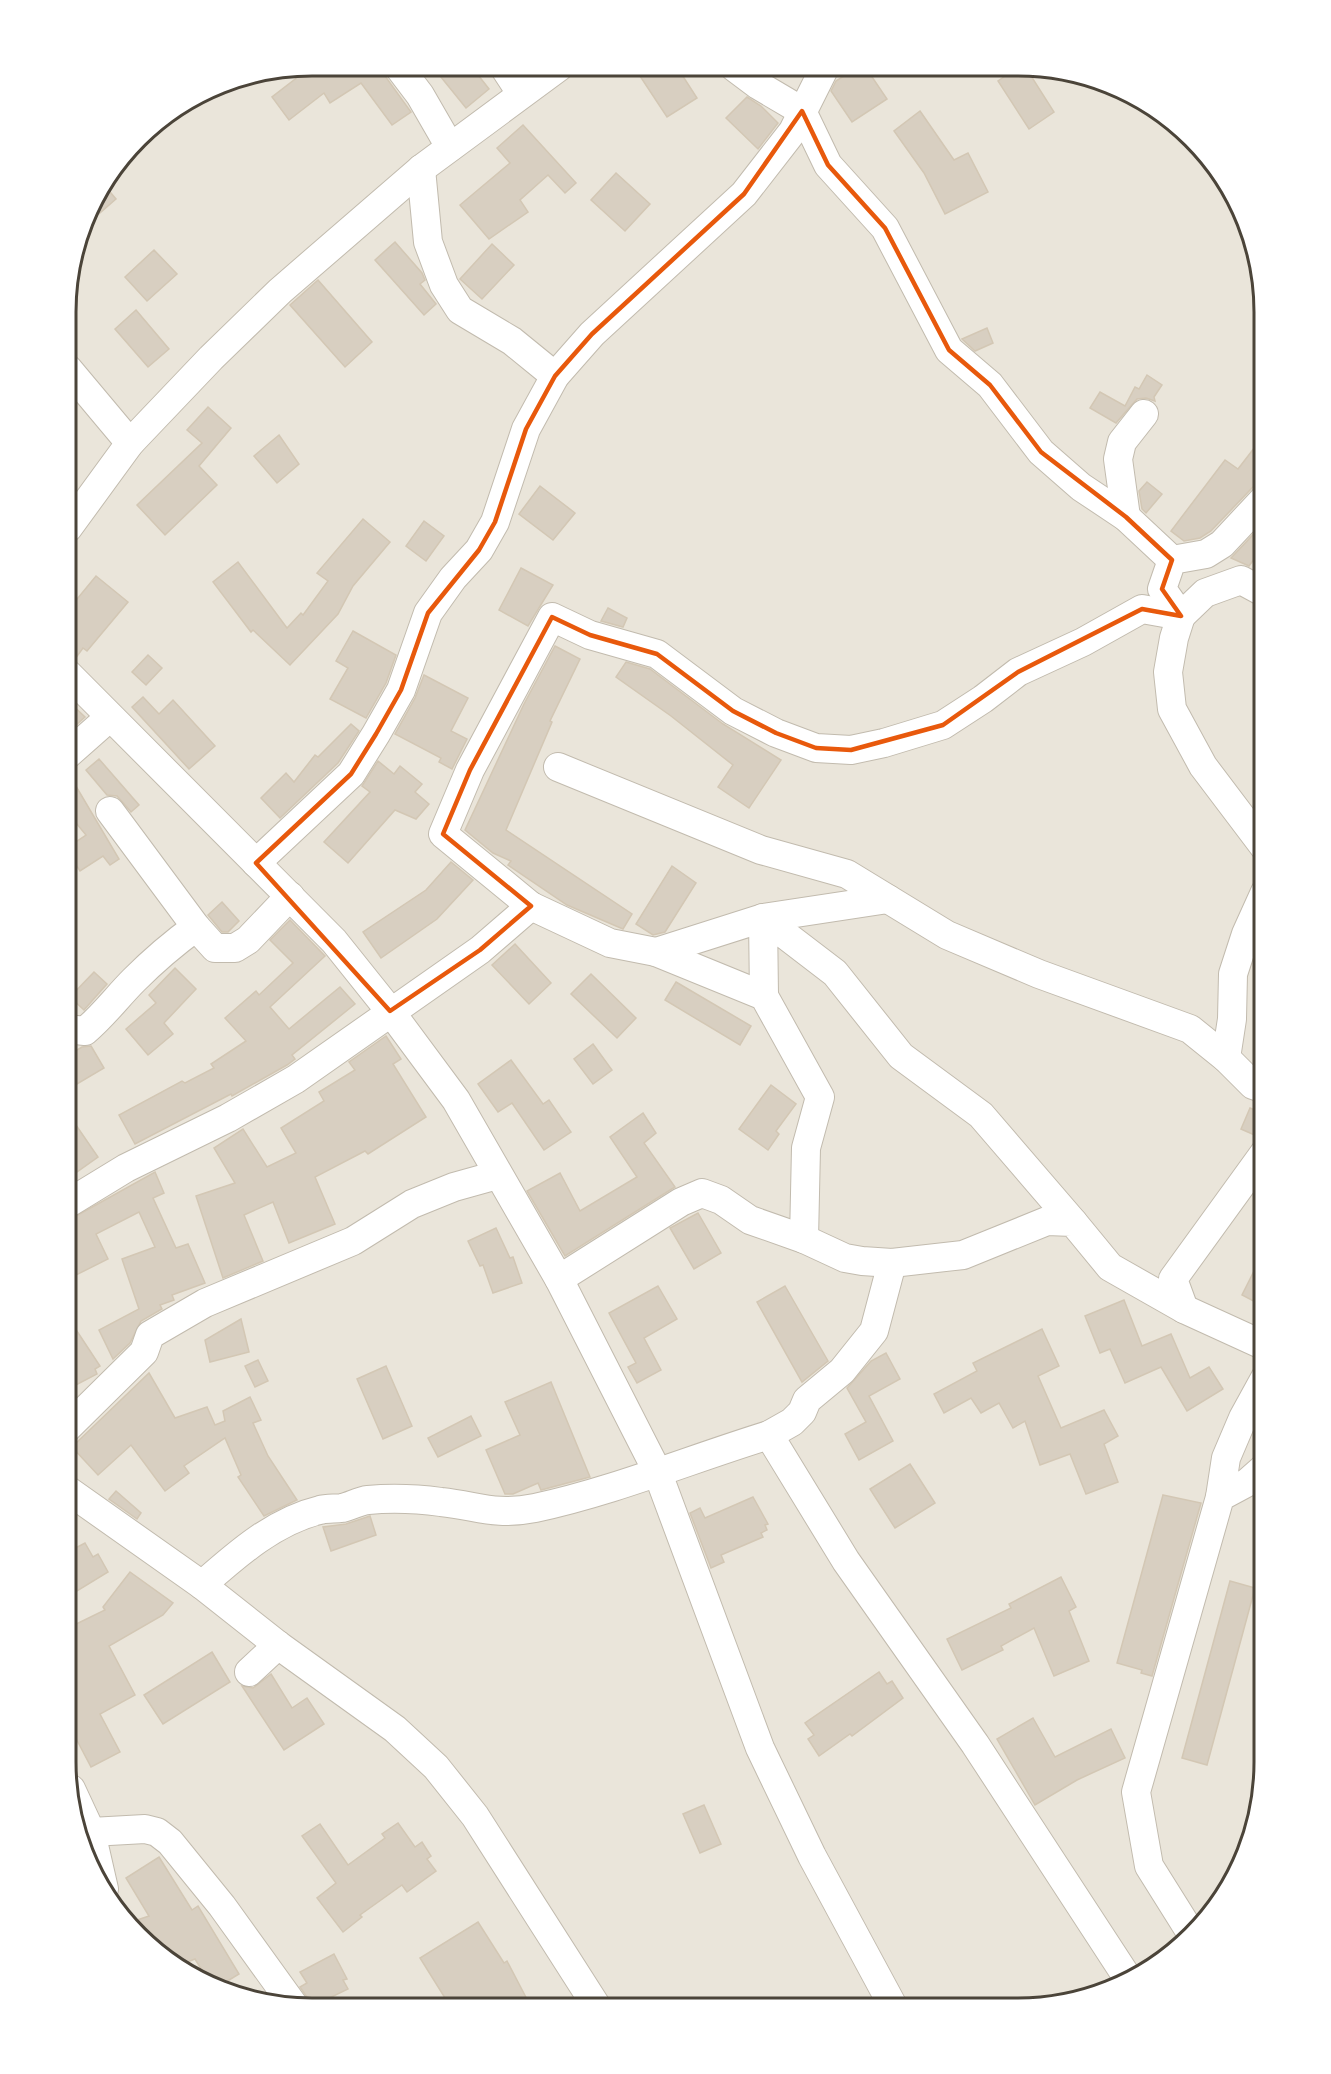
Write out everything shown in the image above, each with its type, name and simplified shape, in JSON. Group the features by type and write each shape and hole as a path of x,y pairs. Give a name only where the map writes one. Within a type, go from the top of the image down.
{"street":[{"path":"406,76 420,95 450,147"},
{"path":"510,76 521,93"},
{"path":"76,517 130,443 211,358 280,291 421,169 546,76"},
{"path":"746,76 802,111 828,165 885,228 949,350 990,386 1041,452 1081,487 1126,517 1172,560"},
{"path":"256,863 351,774 376,734 401,690 428,613 453,578 479,550 495,522 526,429 555,376 592,334 744,194 793,130 821,76"},
{"path":"421,169 428,242 444,285 460,310 512,341 555,376"},
{"path":"76,379 130,443"},
{"path":"1126,517 1118,459 1122,442 1144,414"},
{"path":"1081,487 1118,459"},
{"path":"1172,560 1206,554 1222,544 1254,510"},
{"path":"1172,560 1162,589 1181,616"},
{"path":"1254,586 1242,580 1205,593 1181,616 1174,638 1168,672 1172,709 1203,766 1254,833"},
{"path":"764,996 656,952 610,943 531,906 443,834 470,770 552,617 590,635 657,654 734,711 776,733 816,748 851,750 884,744 943,725 983,699 1018,672 1083,642 1142,609 1181,616"},
{"path":"76,682 334,941 390,1011 456,1100 497,1175 559,1279 657,1471 760,1749 812,1856 889,1998"},
{"path":"76,747 110,717"},
{"path":"558,768 761,850 847,874 947,935 1039,974 1190,1029 1226,1058 1254,1085"},
{"path":"110,811 196,927 215,948 235,948 254,934 290,896"},
{"path":"656,952 763,918 888,899"},
{"path":"76,1199 126,1168 228,1118 296,1079 480,950 531,906"},
{"path":"1226,1058 1232,1018 1233,974 1254,916"},
{"path":"763,918 764,996 820,1097 806,1148 804,1239"},
{"path":"763,918 835,973 901,1056 981,1115 1110,1267 1184,1308 1254,1341"},
{"path":"76,1030 84,1030 94,1023 160,956 196,927"},
{"path":"1184,1308 1173,1279 1254,1167"},
{"path":"76,1419 144,1352 150,1335 206,1303 353,1241 412,1204 454,1187 497,1175"},
{"path":"559,1279 681,1202 702,1193 721,1200 750,1220 804,1239 844,1258 892,1263 963,1255 1047,1221 1073,1222"},
{"path":"202,1585 244,1549 295,1518 321,1510 343,1508 366,1500 398,1499 442,1502 483,1511 505,1512 535,1508 769,1435 792,1422 802,1412 807,1400 842,1371 874,1331 892,1263"},
{"path":"1187,1926 1149,1866 1136,1792 1220,1497 1226,1458 1254,1398"},
{"path":"769,1435 846,1560 975,1744 1125,1972"},
{"path":"1220,1497 1254,1476"},
{"path":"76,1496 202,1585 278,1645 395,1729 436,1767 475,1816 591,1998"},
{"path":"249,1672 278,1645"},
{"path":"83,1814 91,1832 97,1858"},
{"path":"91,1832 145,1828 157,1832 170,1842 222,1906 287,1996"}],"highlighted area":[{"path":"802,111 828,165 885,228 949,350 990,385 1041,452 1126,517 1172,560 1162,589 1181,616 1142,609 1018,672 943,725 851,750 816,748 776,733 733,711 657,654 590,635 552,617 470,770 443,834 531,906 480,950 390,1011 256,863 351,774 376,734 401,690 428,613 479,550 495,522 526,429 555,376 592,334 744,194"}],"shaded area":[{"path":"1019,76 1065,81 1109,94 1137,108 1162,125 1206,169 1223,194 1237,222 1250,266 1254,297 1254,1777 1250,1808 1242,1838 1215,1893 1196,1917 1162,1949 1137,1966 1109,1980 1065,1993 1019,1998 312,1998 281,1995 222,1980 194,1966 169,1949 125,1905 108,1880 94,1852 81,1808 76,1762 77,297 81,266 94,222 116,181 157,135 181,116 222,94 266,81 297,77"}],"building":[{"path":"385,76 411,112 392,125 361,83 330,103 324,93 289,120 272,97 298,77"},
{"path":"440,76 479,76 489,89 466,108"},
{"path":"640,76 683,76 697,98 667,117"},
{"path":"844,76 871,76 887,99 852,122 831,91 836,81"},
{"path":"1005,76 1032,77 1054,112 1029,129 998,81"},
{"path":"747,97 761,106 778,123 758,149 726,118"},
{"path":"920,111 954,160 968,153 988,192 945,214 924,173 894,131"},
{"path":"523,125 576,183 565,193 548,175 520,200 528,212 489,239 460,205 510,163 497,148"},
{"path":"616,173 650,204 625,231 591,200"},
{"path":"110,191 116,199 97,215"},
{"path":"395,242 422,273 425,280 420,284 436,304 424,315 375,260"},
{"path":"492,244 514,265 482,299 460,279"},
{"path":"154,250 177,274 147,301 125,277"},
{"path":"318,280 372,342 345,367 290,305"},
{"path":"136,310 169,349 148,367 115,329"},
{"path":"987,328 993,343 975,351 962,339"},
{"path":"1147,375 1162,385 1154,397 1155,401 1146,398 1137,399 1116,423 1090,408 1100,392 1125,406 1135,387 1139,389"},
{"path":"208,407 231,428 199,466 217,485 165,535 137,505 202,443 187,430"},
{"path":"279,435 299,464 277,483 254,456"},
{"path":"1254,448 1254,487 1211,531 1200,538 1184,541 1171,531 1225,460 1238,469"},
{"path":"1147,482 1162,494 1146,513 1142,509 1139,491"},
{"path":"540,486 575,513 553,540 519,514"},
{"path":"363,519 390,542 353,586 338,614 290,665 253,630 251,632 213,582 238,562 287,628 301,613 303,615 328,581 317,573"},
{"path":"424,521 444,536 426,561 406,546"},
{"path":"1254,534 1254,559 1249,566 1231,558"},
{"path":"521,568 553,585 528,626 499,610"},
{"path":"96,576 128,602 87,651 83,648 76,658 76,600"},
{"path":"608,608 627,618 623,627 601,621"},
{"path":"353,631 396,655 386,683 366,718 330,699 348,668 336,661"},
{"path":"555,646 580,659 550,721 552,722 506,830 632,914 623,929 567,905 508,865 511,861 493,853 465,830 524,704"},
{"path":"148,655 162,668 146,685 132,672"},
{"path":"626,662 650,669 723,724 781,760 749,808 718,787 733,765 671,716 616,677"},
{"path":"424,675 468,698 451,731 467,739 452,769 439,762 441,758 395,734 415,698"},
{"path":"143,697 159,714 173,700 215,746 189,769 132,707"},
{"path":"76,708 85,717 76,725"},
{"path":"351,724 359,731 338,763 280,818 261,798 286,773 294,782 315,755 318,757"},
{"path":"99,759 139,805 131,812 117,796 107,795 86,770"},
{"path":"378,761 394,774 400,766 422,784 415,792 429,804 416,819 395,810 348,863 324,842 370,792 362,786"},
{"path":"76,786 119,859 110,865 103,856 80,871 76,865 76,842 86,835 76,823"},
{"path":"451,862 473,880 437,919 381,958 363,932 426,890"},
{"path":"672,866 696,883 665,932 653,935 636,924"},
{"path":"222,902 239,921 228,932 222,932 208,915"},
{"path":"290,920 325,956 270,1007 289,1029 340,987 355,1004 292,1055 295,1059 287,1065 232,1096 231,1094 135,1144 119,1115 182,1081 185,1083 214,1068 211,1064 246,1041 225,1018 256,991 259,995 293,963 270,940"},
{"path":"515,944 551,983 529,1004 492,965"},
{"path":"175,968 196,989 164,1023 173,1034 148,1055 126,1029 156,1003 149,995"},
{"path":"94,972 107,984 84,1010 76,1003 76,991"},
{"path":"591,974 636,1018 617,1038 571,994"},
{"path":"676,982 751,1026 740,1045 665,1000"},
{"path":"386,1036 401,1059 393,1064 426,1117 368,1154 365,1151 315,1177 335,1224 289,1243 273,1202 244,1215 263,1261 223,1278 196,1196 235,1183 214,1148 243,1129 267,1167 296,1153 281,1128 324,1101 319,1092 355,1070 349,1062"},
{"path":"593,1044 612,1070 593,1084 574,1059"},
{"path":"91,1046 104,1068 77,1084 76,1051"},
{"path":"511,1060 543,1104 549,1100 571,1132 544,1150 512,1103 498,1112 478,1084"},
{"path":"771,1085 796,1104 776,1131 779,1134 768,1150 739,1129"},
{"path":"1250,1108 1254,1110 1254,1135 1241,1129"},
{"path":"643,1113 656,1133 644,1143 675,1187 565,1256 527,1191 560,1173 580,1211 637,1177 610,1137"},
{"path":"76,1125 98,1157 76,1173"},
{"path":"155,1172 164,1193 153,1198 176,1248 188,1244 205,1283 172,1295 174,1300 160,1305 162,1309 141,1321 130,1343 113,1359 99,1330 139,1309 122,1259 155,1247 139,1212 96,1234 108,1259 76,1275 76,1216"},
{"path":"698,1213 721,1253 694,1269 670,1228"},
{"path":"496,1228 510,1258 513,1257 522,1283 493,1293 483,1265 480,1266 468,1241"},
{"path":"1254,1271 1254,1301 1242,1295"},
{"path":"658,1286 677,1319 644,1338 661,1370 637,1383 628,1367 636,1363 609,1313"},
{"path":"785,1286 828,1361 802,1382 757,1302"},
{"path":"1124,1300 1142,1346 1171,1334 1190,1378 1209,1367 1223,1389 1187,1411 1161,1367 1125,1383 1110,1349 1100,1353 1085,1316"},
{"path":"241,1319 249,1352 210,1362 205,1340"},
{"path":"1042,1329 1059,1366 1038,1376 1061,1428 1104,1410 1118,1436 1104,1444 1118,1482 1086,1494 1070,1454 1040,1465 1025,1421 1013,1428 999,1403 981,1413 971,1398 944,1413 934,1394 977,1371 973,1363"},
{"path":"76,1330 100,1366 95,1369 97,1374 76,1385"},
{"path":"886,1353 900,1379 869,1396 893,1441 859,1460 845,1434 866,1422 847,1388 871,1361"},
{"path":"258,1360 268,1381 255,1387 245,1366"},
{"path":"386,1366 412,1426 383,1439 357,1379"},
{"path":"149,1373 175,1418 207,1407 215,1425 225,1421 223,1411 250,1397 261,1420 253,1423 268,1456 297,1500 264,1516 238,1477 241,1475 225,1438 184,1466 189,1473 165,1491 131,1445 98,1475 76,1451 76,1443"},
{"path":"551,1382 590,1477 541,1490 538,1483 513,1494 505,1494 486,1450 520,1435 505,1402"},
{"path":"471,1416 481,1436 438,1457 428,1438"},
{"path":"910,1464 935,1503 895,1528 870,1489"},
{"path":"116,1491 141,1513 137,1519 109,1499"},
{"path":"1163,1495 1201,1503 1152,1676 1141,1673 1142,1670 1117,1663"},
{"path":"753,1497 768,1524 765,1525 767,1530 761,1533 763,1537 721,1555 724,1562 711,1568 690,1513 700,1508 705,1518"},
{"path":"370,1516 376,1535 331,1551 323,1527 346,1524"},
{"path":"85,1543 93,1557 98,1554 108,1572 77,1591 76,1589 76,1548"},
{"path":"130,1572 173,1603 163,1615 109,1646 135,1695 100,1714 120,1752 91,1767 76,1738 76,1624 105,1610 103,1607"},
{"path":"1061,1577 1076,1607 1069,1611 1089,1661 1054,1676 1034,1628 1001,1646 1003,1650 962,1670 947,1639 1011,1608 1009,1604"},
{"path":"1230,1581 1254,1588 1207,1765 1182,1758"},
{"path":"212,1652 230,1682 163,1724 144,1695"},
{"path":"879,1672 887,1684 892,1681 903,1698 852,1736 850,1734 819,1756 808,1739 814,1735 805,1723"},
{"path":"271,1674 292,1708 307,1698 324,1724 284,1750 242,1686 253,1688"},
{"path":"1033,1718 1055,1757 1111,1729 1125,1758 1077,1780 1035,1805 997,1739"},
{"path":"704,1805 721,1844 700,1853 683,1814"},
{"path":"398,1823 415,1847 422,1842 431,1856 427,1859 436,1871 407,1892 402,1885 360,1915 362,1917 343,1932 317,1898 336,1883 302,1836 320,1824 348,1865 385,1838 382,1834"},
{"path":"159,1857 192,1910 198,1906 239,1974 227,1982 222,1980 202,1970 195,1959 187,1962 157,1939 138,1920 149,1916 126,1878"},
{"path":"478,1922 504,1963 507,1961 526,1998 445,1998 420,1958"},
{"path":"334,1954 347,1979 343,1980 348,1989 329,1998 307,1998 300,1987 307,1983 300,1972"}]}
